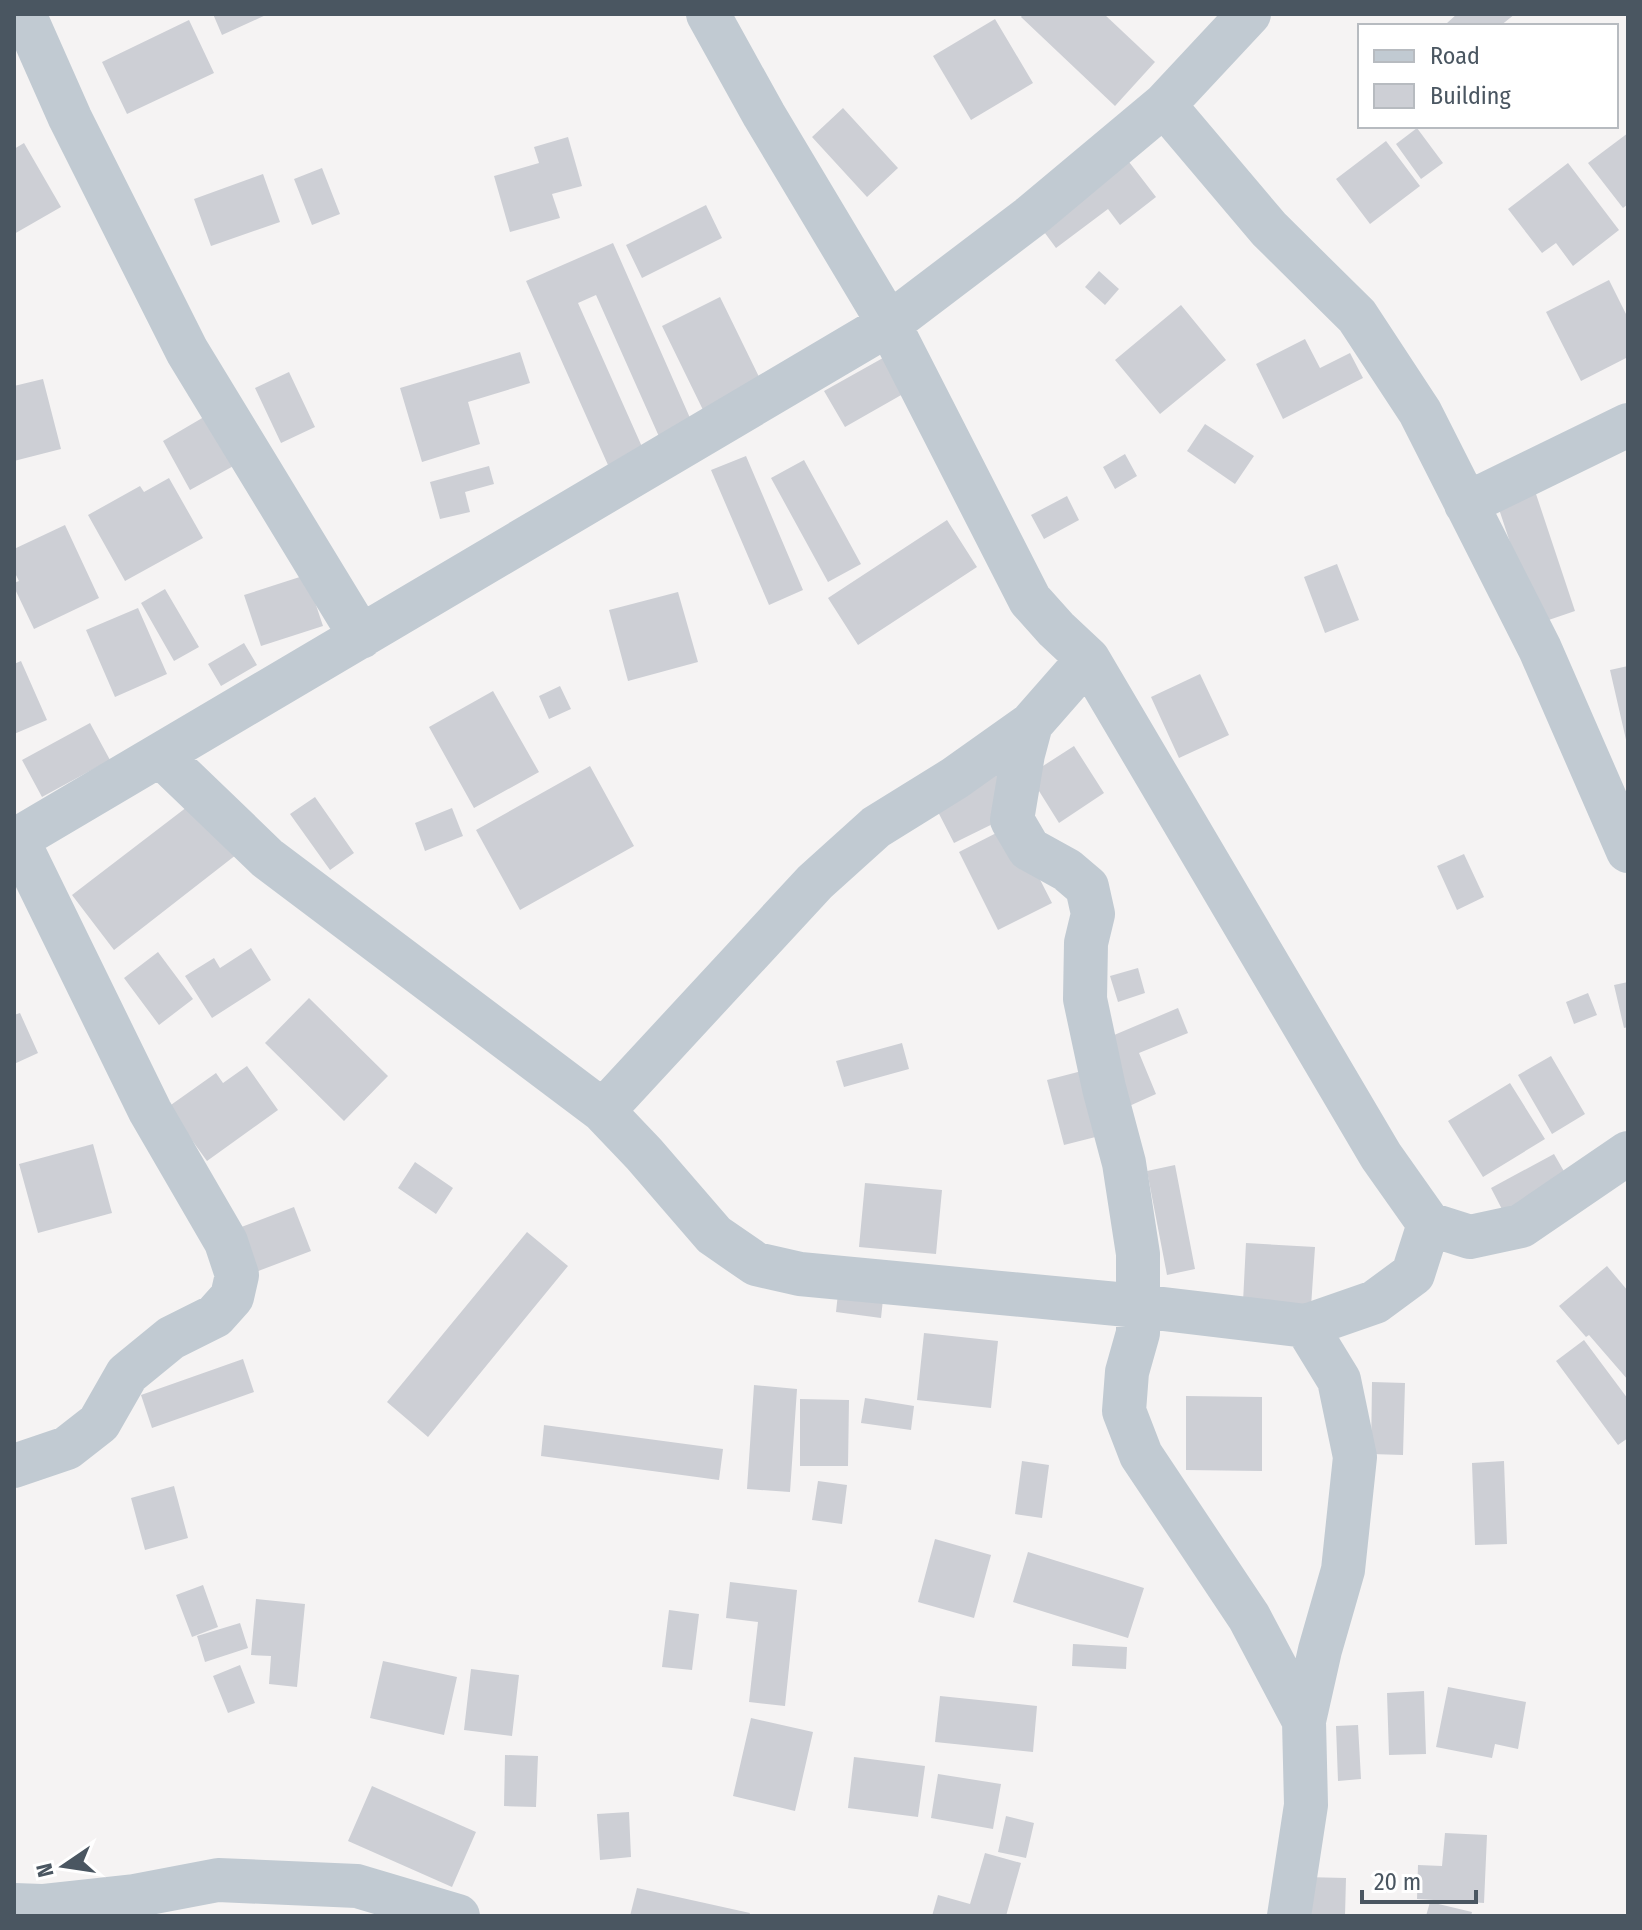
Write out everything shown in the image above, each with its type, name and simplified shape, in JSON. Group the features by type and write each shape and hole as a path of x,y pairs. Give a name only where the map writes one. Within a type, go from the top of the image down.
{"street":[{"path":"24,14 70,118 187,351 361,637"},
{"path":"708,14 764,115 889,324 1030,600 1088,659 1381,1156 1429,1224 1470,1237 1521,1226 1628,1153"},
{"path":"14,1466 67,1448 99,1423 127,1374 171,1338 215,1316 232,1297 237,1275 226,1242 150,1111 15,840 889,324 1030,217 1164,105 1249,14"},
{"path":"1164,105 1269,229 1357,316 1420,412 1540,649 1628,851"},
{"path":"1466,504 1628,425"},
{"path":"603,1111 815,882 876,827 955,778 1031,724 1088,659"},
{"path":"1031,724 1012,820 1029,849 1067,870 1087,887 1093,914 1086,943 1085,999 1124,1163 1138,1254 1138,1333 1127,1372 1124,1411 1141,1455 1249,1617 1304,1721"},
{"path":"160,755 267,858 603,1111 714,1235 756,1264 800,1274 1138,1306 1306,1326 1375,1302 1413,1274 1429,1224"},
{"path":"1289,1916 1306,1805 1304,1721 1343,1570 1355,1457 1339,1380 1306,1326"},
{"path":"14,1905 42,1906 134,1896 218,1880 357,1886 458,1916"}],"building":[{"path":"213,14 268,14 222,35"},
{"path":"1023,14 1104,14 1155,62 1115,106 1021,17"},
{"path":"1457,14 1515,14 1502,24 1447,23"},
{"path":"995,19 1033,83 971,120 933,56"},
{"path":"189,20 214,73 127,114 102,62"},
{"path":"843,108 898,168 867,197 812,137"},
{"path":"1417,128 1443,163 1421,179 1396,144"},
{"path":"1628,133 1628,204 1623,208 1588,163"},
{"path":"568,137 582,186 552,194 560,218 510,232 494,176 539,163 534,147"},
{"path":"1386,141 1420,186 1370,224 1336,179"},
{"path":"24,143 61,207 14,234 14,149"},
{"path":"1126,158 1156,197 1120,225 1108,209 1056,248 1039,225"},
{"path":"1568,163 1619,230 1573,266 1556,243 1542,253 1508,209"},
{"path":"322,168 340,214 312,225 294,179"},
{"path":"263,174 280,222 211,246 194,199"},
{"path":"706,205 722,238 642,278 626,245"},
{"path":"613,243 694,427 661,441 596,295 578,303 643,449 608,465 526,281"},
{"path":"1099,271 1119,289 1105,305 1085,287"},
{"path":"1609,280 1628,318 1628,357 1581,381 1546,312"},
{"path":"720,297 762,383 704,412 662,326"},
{"path":"1181,305 1226,360 1160,414 1115,360"},
{"path":"1305,339 1320,368 1350,353 1363,378 1283,419 1256,364"},
{"path":"520,352 530,383 468,402 480,444 422,462 400,388"},
{"path":"890,354 910,390 845,427 824,391"},
{"path":"289,372 315,427 281,443 255,388"},
{"path":"43,379 61,449 14,461 14,386"},
{"path":"209,414 237,464 190,490 163,441"},
{"path":"1205,424 1254,456 1235,484 1187,451"},
{"path":"1125,454 1137,476 1115,489 1103,467"},
{"path":"746,456 803,590 769,605 711,470"},
{"path":"804,460 861,564 828,582 771,478"},
{"path":"489,466 494,484 465,492 470,512 440,519 430,482"},
{"path":"169,478 203,538 125,581 88,515 140,486 144,492"},
{"path":"1535,491 1575,611 1537,624 1497,503"},
{"path":"1067,496 1079,520 1044,539 1031,515"},
{"path":"947,520 977,567 858,645 828,598"},
{"path":"65,525 99,598 34,629 14,587 14,583 19,581 14,571 14,549"},
{"path":"1337,564 1359,620 1325,633 1304,577"},
{"path":"306,575 323,626 261,646 244,595"},
{"path":"165,589 199,647 174,661 141,603"},
{"path":"678,592 698,662 628,681 609,610"},
{"path":"138,608 167,674 115,697 86,630"},
{"path":"244,643 257,665 221,686 208,664"},
{"path":"21,661 47,720 14,734 14,664"},
{"path":"1628,666 1628,744 1627,744 1610,670"},
{"path":"1200,674 1229,735 1179,758 1151,697"},
{"path":"560,686 571,709 549,719 539,696"},
{"path":"493,691 539,772 474,808 429,727"},
{"path":"90,723 110,760 42,797 22,760"},
{"path":"1074,746 1104,793 1059,823 1029,775"},
{"path":"590,766 634,846 520,910 476,830"},
{"path":"1000,773 1019,811 954,843 935,806"},
{"path":"200,797 241,851 114,950 72,895"},
{"path":"315,797 354,853 330,870 290,814"},
{"path":"452,808 463,836 425,851 415,823"},
{"path":"1012,825 1052,903 998,930 959,852"},
{"path":"1464,854 1484,897 1457,910 1437,866"},
{"path":"251,948 271,980 212,1018 185,976 214,958 220,968"},
{"path":"158,952 193,999 159,1025 124,978"},
{"path":"1138,968 1145,993 1118,1002 1110,976"},
{"path":"1628,982 1628,1027 1624,1028 1614,985"},
{"path":"1588,993 1597,1015 1574,1024 1566,1002"},
{"path":"309,998 388,1076 344,1121 265,1043"},
{"path":"1178,1008 1188,1033 1139,1053 1156,1094 1127,1107 1100,1041"},
{"path":"20,1013 38,1053 14,1064 14,1015"},
{"path":"902,1043 909,1069 844,1087 836,1061"},
{"path":"1551,1056 1585,1114 1552,1134 1518,1075"},
{"path":"1105,1065 1123,1130 1064,1145 1047,1080"},
{"path":"247,1066 278,1110 207,1161 168,1107 216,1073 223,1083"},
{"path":"1510,1083 1545,1139 1483,1177 1448,1121"},
{"path":"93,1144 112,1213 38,1233 19,1164"},
{"path":"1554,1154 1569,1180 1505,1215 1491,1188"},
{"path":"415,1162 453,1188 436,1214 398,1188"},
{"path":"1175,1165 1195,1269 1167,1275 1147,1171"},
{"path":"865,1183 942,1190 936,1254 859,1247"},
{"path":"294,1207 311,1251 253,1273 236,1229"},
{"path":"527,1232 568,1266 428,1437 387,1402"},
{"path":"1246,1243 1315,1247 1311,1307 1243,1302"},
{"path":"1607,1266 1628,1291 1628,1380 1559,1306"},
{"path":"839,1284 884,1290 881,1318 836,1312"},
{"path":"924,1333 998,1341 991,1408 917,1400"},
{"path":"1584,1340 1628,1399 1628,1438 1618,1445 1556,1361"},
{"path":"243,1359 254,1392 152,1428 141,1395"},
{"path":"1372,1382 1405,1383 1403,1455 1371,1454"},
{"path":"754,1385 797,1389 790,1492 747,1489"},
{"path":"1186,1396 1262,1397 1262,1471 1186,1470"},
{"path":"865,1398 914,1406 911,1430 861,1423"},
{"path":"800,1399 849,1400 848,1466 800,1466"},
{"path":"544,1425 723,1449 719,1480 541,1456"},
{"path":"1022,1461 1049,1465 1042,1518 1015,1514"},
{"path":"1504,1461 1507,1544 1475,1545 1472,1463"},
{"path":"818,1481 847,1485 842,1524 812,1520"},
{"path":"174,1486 188,1538 145,1550 131,1498"},
{"path":"935,1539 991,1555 974,1618 918,1602"},
{"path":"1028,1552 1144,1588 1128,1638 1013,1602"},
{"path":"730,1582 797,1590 785,1706 749,1702 758,1622 726,1618"},
{"path":"203,1585 218,1627 192,1637 176,1595"},
{"path":"256,1599 305,1604 297,1687 269,1684 271,1656 251,1655"},
{"path":"669,1610 699,1614 692,1670 662,1667"},
{"path":"240,1623 248,1648 205,1662 197,1636"},
{"path":"1073,1644 1127,1647 1126,1669 1072,1666"},
{"path":"383,1661 457,1677 444,1735 370,1718"},
{"path":"240,1665 255,1703 228,1713 213,1676"},
{"path":"471,1669 519,1675 512,1736 464,1730"},
{"path":"1448,1687 1526,1702 1518,1749 1495,1744 1492,1758 1436,1747"},
{"path":"1424,1691 1426,1754 1389,1755 1387,1693"},
{"path":"940,1696 1037,1706 1033,1752 935,1742"},
{"path":"751,1718 813,1732 795,1811 733,1796"},
{"path":"1358,1725 1361,1779 1338,1781 1336,1726"},
{"path":"505,1755 538,1756 536,1807 504,1806"},
{"path":"854,1757 925,1766 918,1817 848,1808"},
{"path":"938,1774 1001,1784 993,1829 931,1818"},
{"path":"372,1786 476,1832 452,1887 348,1841"},
{"path":"629,1812 631,1857 600,1860 597,1814"},
{"path":"1006,1816 1034,1823 1026,1858 998,1852"},
{"path":"1445,1833 1487,1835 1484,1903 1417,1899 1418,1865 1442,1866"},
{"path":"985,1853 1021,1863 1006,1916 932,1916 938,1895 970,1904"},
{"path":"1304,1877 1346,1878 1345,1916 1303,1916"},
{"path":"637,1888 750,1913 749,1916 630,1916"},
{"path":"1430,1902 1472,1912 1471,1916 1426,1916"}]}
